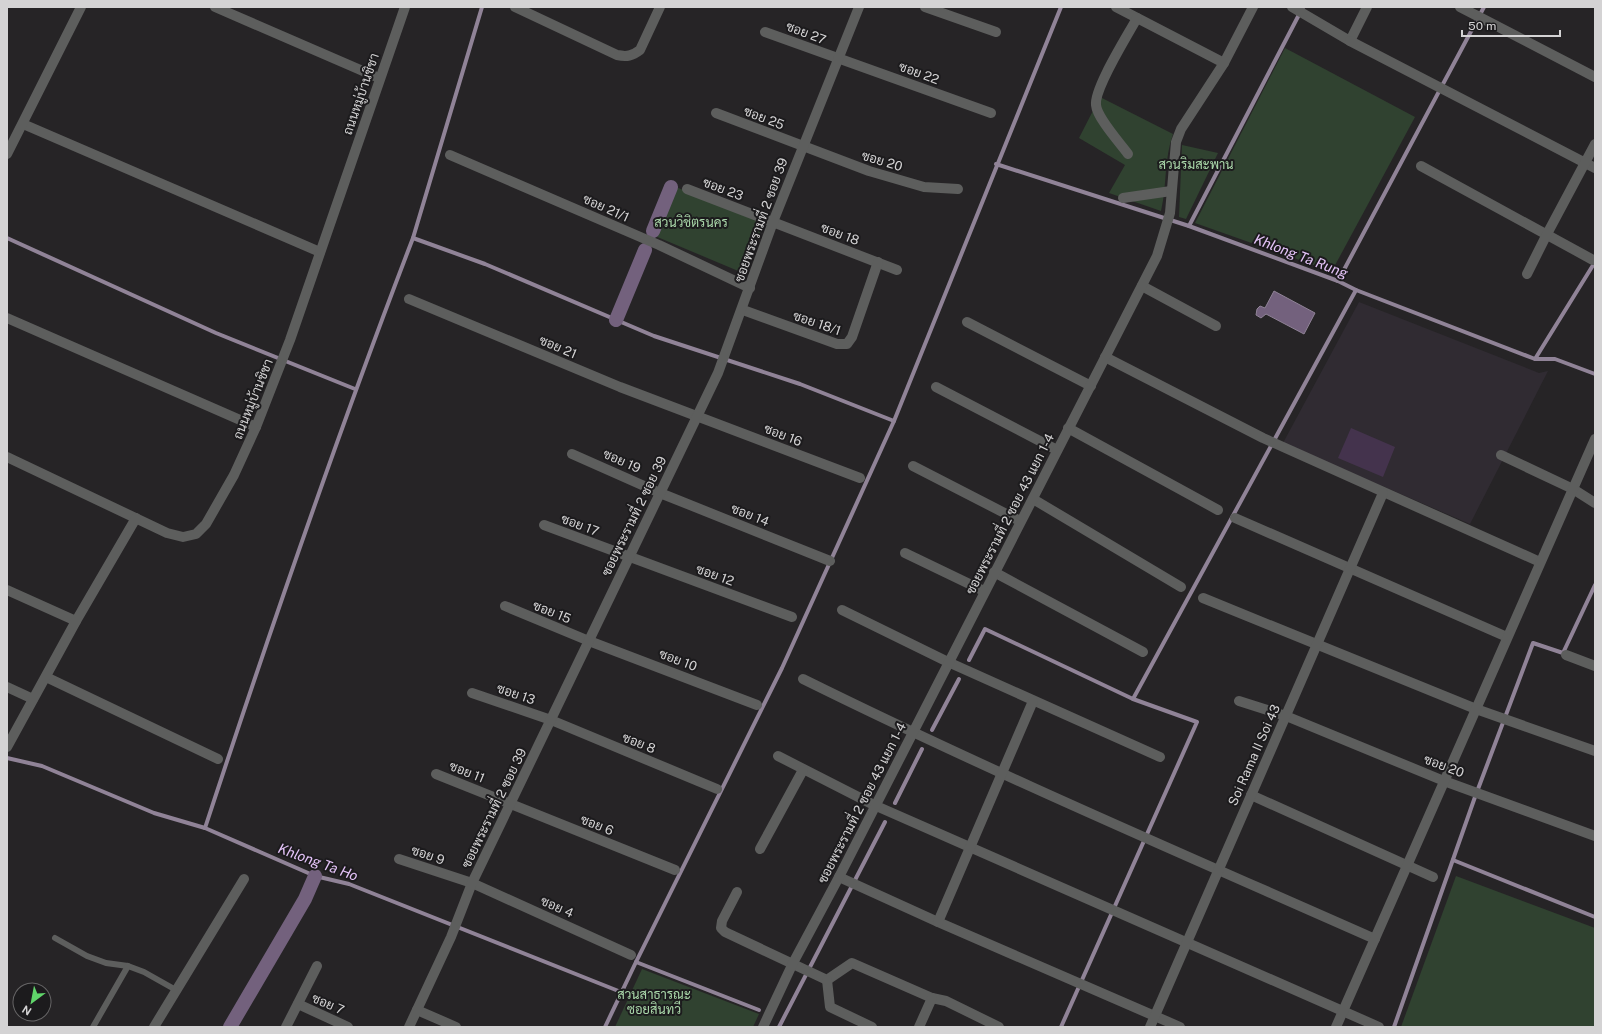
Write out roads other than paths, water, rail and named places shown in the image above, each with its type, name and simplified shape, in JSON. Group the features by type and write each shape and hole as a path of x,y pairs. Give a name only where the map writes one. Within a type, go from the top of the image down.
{"street":[{"path":"7,154 81,7"},
{"path":"215,7 379,78"},
{"name":"ถนนหมู่บ้านชิชา","path":"7,457 167,533 183,538 196,534 206,524 218,506 256,427 280,367 379,78 405,7"},
{"path":"515,7 617,55 626,56 634,55 640,50 660,7"},
{"name":"ซอยพระรามที่ 2 ซอย 39","path":"409,1027 451,937 472,883 718,374 743,310 773,222 802,146 859,7"},
{"path":"925,7 996,32"},
{"path":"1116,7 1224,63"},
{"name":"ซอยพระรามที่ 2 ซอย 43 แยก 1-4","path":"763,1027 793,963 839,877 874,805 1157,256 1170,214 1176,142 1181,129 1224,63 1254,7"},
{"path":"1292,7 1305,13 1350,41 1595,168"},
{"path":"1350,41 1367,7"},
{"path":"1460,7 1595,77"},
{"path":"1128,154 1099,113 1096,105 1097,94 1137,18"},
{"name":"ซอย 27","path":"765,32 837,59"},
{"name":"ซอย 22","path":"837,59 991,113"},
{"name":"ซอย 25","path":"716,113 802,146"},
{"path":"23,124 320,252"},
{"path":"1527,274 1595,144"},
{"name":"ซอย 20","path":"802,146 869,171 918,185 944,189 958,189"},
{"name":"ซอย 21/1","path":"450,155 659,245 750,288"},
{"path":"1421,166 1593,260"},
{"name":"ซอย 23","path":"687,189 773,222"},
{"path":"1122,198 1171,191"},
{"name":"ซอย 18","path":"773,222 898,270"},
{"name":"ซอย 18/1","path":"743,310 837,344 847,344 852,338 878,262"},
{"path":"1142,286 1216,326"},
{"name":"ซอย 21","path":"409,299 620,387 698,416"},
{"path":"7,318 256,427"},
{"path":"967,322 1091,386"},
{"path":"1106,357 1288,450 1540,562"},
{"path":"936,388 1057,450"},
{"name":"ซอย 16","path":"698,416 860,478"},
{"path":"1068,428 1218,510"},
{"path":"1336,1027 1595,439"},
{"name":"ซอย 19","path":"572,454 660,493"},
{"path":"1501,455 1573,489 1595,502"},
{"path":"913,466 1020,521"},
{"name":"ซอย 14","path":"660,493 830,561"},
{"name":"Soi Rama II Soi 43","path":"1150,1027 1383,493"},
{"path":"1033,499 1181,587"},
{"path":"7,746 76,621 136,518"},
{"path":"1235,518 1507,637"},
{"name":"ซอย 17","path":"544,525 629,558"},
{"path":"905,553 984,591"},
{"name":"ซอย 12","path":"629,558 792,617"},
{"path":"994,572 1143,652"},
{"path":"7,590 76,621"},
{"path":"1203,598 1476,709 1511,720 1595,751"},
{"name":"ซอย 15","path":"505,606 589,641"},
{"path":"842,610 948,662 1160,757"},
{"name":"ซอย 10","path":"589,641 757,704"},
{"path":"1566,655 1595,666"},
{"path":"46,677 218,759"},
{"path":"803,679 912,733 1137,835 1218,869 1375,939"},
{"path":"7,687 33,699"},
{"name":"ซอย 13","path":"472,693 551,720"},
{"path":"938,922 969,847 1003,774 1033,701"},
{"name":"ซอย 20","path":"1239,701 1286,716 1444,781 1595,836"},
{"name":"ซอย 8","path":"551,720 717,789"},
{"path":"778,756 874,805 1104,908 1187,941 1379,1027"},
{"path":"760,849 803,770"},
{"name":"ซอย 11","path":"436,774 510,804"},
{"path":"1251,795 1433,877"},
{"name":"ซอย 6","path":"510,804 675,870"},
{"name":"ซอย 9","path":"399,859 472,883"},
{"path":"839,877 938,922 1180,1027"},
{"path":"154,1027 244,879"},
{"name":"ซอย 4","path":"472,883 631,955"},
{"path":"737,892 722,921 721,928 725,932 827,980"},
{"path":"827,980 852,964 932,998 946,1001 999,1027"},
{"name":"ซอย 7","path":"286,1027 317,966"},
{"path":"827,980 830,1006 872,1027"},
{"path":"919,1027 932,998"},
{"name":"ซอย 7","path":"298,1004 348,1027"},
{"path":"417,1010 456,1027"}],"lane":[{"path":"55,938 87,956 106,963 128,966 144,972 176,990"},
{"path":"93,1027 128,966"}],"waterway":[{"path":"413,238 482,7"},
{"path":"605,1027 782,668 894,421 1061,7"},
{"path":"1189,226 1303,7"},
{"path":"1338,281 1484,7"},
{"name":"Khlong Ta Rung","path":"996,164 1189,226 1338,281 1356,290 1535,359 1555,359 1595,374"},
{"path":"653,231 671,187"},
{"path":"7,238 216,333 355,389"},
{"path":"205,828 305,532 413,238 485,264 654,336 800,384 894,421"},
{"path":"616,320 645,250"},
{"path":"1535,359 1595,262"},
{"path":"1133,699 1356,290"},
{"path":"1394,1027 1475,797 1533,643 1563,653 1595,585"},
{"path":"969,660 985,629 1133,699 1197,722 1061,1027"},
{"path":"932,730 959,679"},
{"path":"895,803 922,749"},
{"name":"Khlong Ta Ho","path":"7,758 42,766 154,813 205,828 315,876 349,884 621,992"},
{"path":"779,1027 885,822"},
{"path":"1453,860 1595,917"},
{"path":"230,1027 305,899 315,876"},
{"path":"636,962 759,1010"}],"park label":[{"name":"สวนริมสะพาน","path":"1196,164"},
{"name":"สวนวิชิตรนคร","path":"691,222"},
{"name":"สวนสาธารณะ ซอยสินทวี","path":"654,1002"}]}
